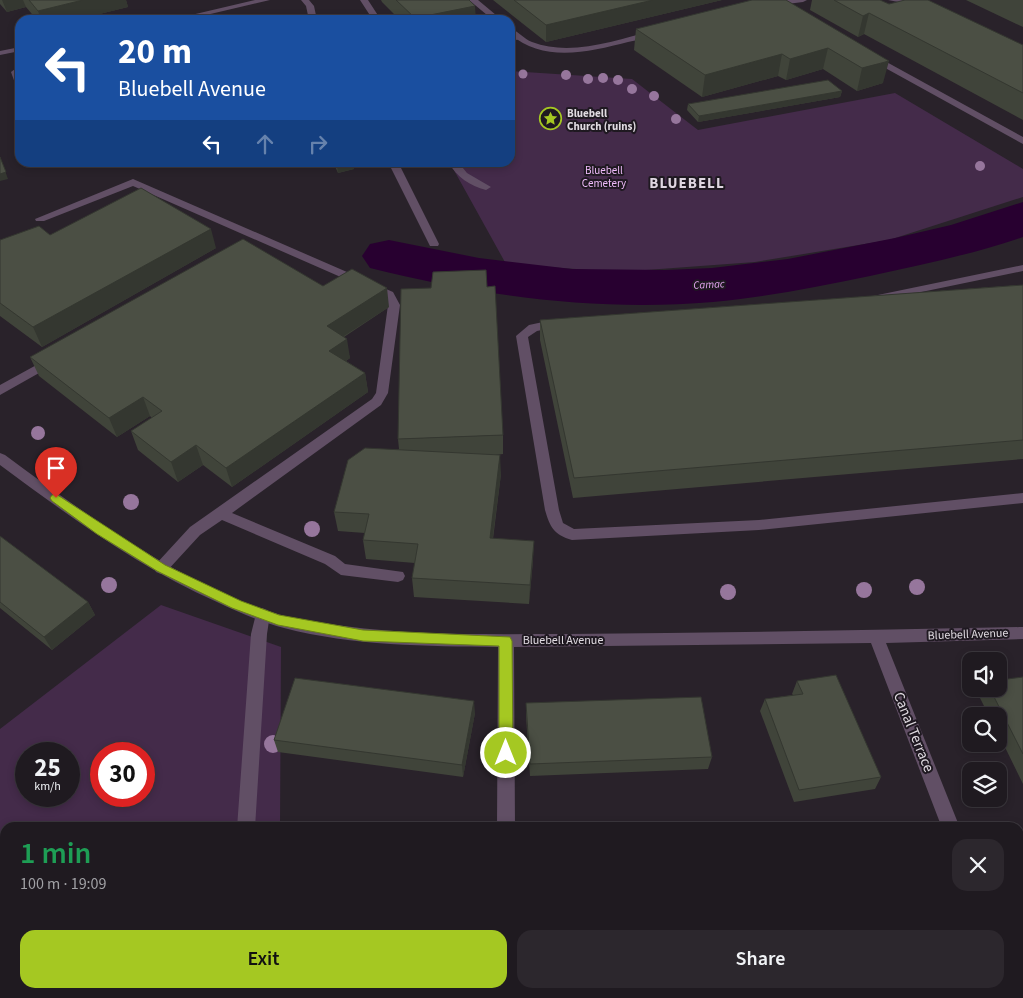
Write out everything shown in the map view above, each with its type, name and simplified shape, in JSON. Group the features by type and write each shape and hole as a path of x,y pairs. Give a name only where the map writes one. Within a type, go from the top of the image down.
{"street":[{"path":"197,15 266,0"},
{"path":"305,0 310,6 312,15"},
{"path":"364,0 374,15"},
{"path":"474,0 492,15"},
{"path":"787,13 768,5 803,0"},
{"path":"892,0 927,6"},
{"path":"515,38 538,46 577,49 663,30"},
{"path":"0,53 15,51"},
{"path":"867,54 1023,141"},
{"path":"456,167 468,180 486,187"},
{"path":"40,219 133,182 252,239 389,294 394,305 382,393 378,402 195,531 161,568"},
{"path":"862,300 1023,268"},
{"path":"567,323 533,328 522,336 556,526 572,535 759,525 1023,498"},
{"path":"0,392 60,355"},
{"name":"Bluebell Avenue","path":"0,458 102,531 161,568 236,604 296,624 363,635 506,641 876,637 1023,633"},
{"path":"221,514 330,560 341,569 398,576"},
{"path":"246,822 262,614"},
{"name":"Canal Terrace","path":"876,637 949,822"},
{"path":"506,641 506,822"}],"lane":[{"path":"396,167 434,244"}],"green space":[{"name":"Bluebell Cemetery","path":"515,71 632,79 698,130 895,93 1023,169 1023,197 889,240 755,262 619,272 506,264 452,167 515,167"},
{"path":"161,605 281,647 280,822 0,822 0,729"}],"building":[{"path":"29,0 83,0 38,11"},
{"path":"396,0 469,0 475,6 430,15 412,15"},
{"path":"514,0 653,0 546,25"},
{"path":"752,0 786,0 889,61 862,68 828,48 790,59 782,54 705,75 636,29"},
{"path":"834,0 880,0 889,4 905,0 928,0 1023,45 1023,93 869,13 863,16"},
{"path":"828,80 842,91 699,116 688,104"},
{"path":"0,157 6,172 0,174"},
{"path":"141,188 211,229 33,327 0,303 0,240 39,226 50,235"},
{"path":"243,239 323,286 352,269 387,288 327,326 347,339 329,351 365,373 226,468 196,445 171,462 131,431 162,411 143,397 109,418 30,357"},
{"path":"486,270 487,287 495,286 503,435 398,439 401,289 431,288 433,272"},
{"path":"1023,285 1023,440 574,478 540,320"},
{"path":"365,448 500,455 490,538 534,541 530,585 412,578 418,544 363,540 369,514 334,512 348,460"},
{"path":"0,536 88,602 44,637 0,602"},
{"path":"836,675 881,777 799,790 765,699 803,694 797,681"},
{"path":"1023,677 1023,754 1007,722 1007,707 999,707 994,697 1007,697 1007,679"},
{"path":"295,678 474,701 462,765 274,740"},
{"path":"701,697 712,757 530,764 526,703"}],"waterway":[{"name":"Camac","path":"389,256 479,275 572,286 619,288 712,285 788,276 895,254 970,236 1023,218"}],"place":[{"name":"Bluebell Church (ruins)","path":"551,119"}],"district":[{"name":"BLUEBELL","path":"687,183"}],"route":[{"path":"56,498 102,531 161,568 236,604 278,620 363,635 506,641 506,753"}]}
